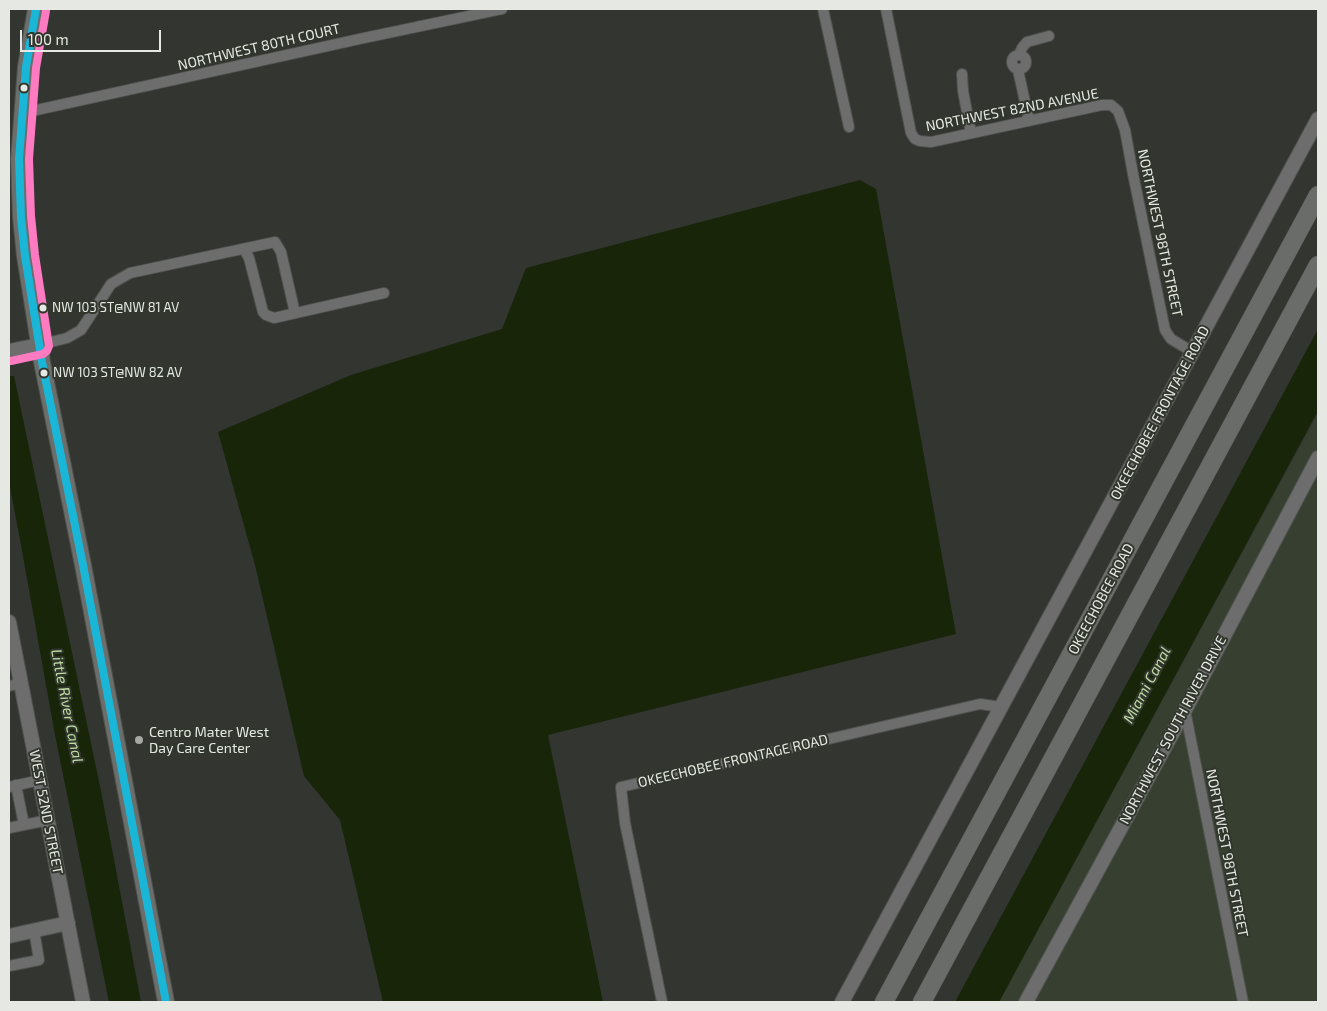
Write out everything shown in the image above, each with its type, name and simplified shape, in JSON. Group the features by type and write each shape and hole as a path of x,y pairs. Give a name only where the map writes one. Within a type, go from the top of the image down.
{"highway":[{"name":"OKEECHOBEE ROAD","path":"884,1002 1318,195"},
{"path":"922,1002 1318,265"}],"main road":[{"path":"36,9 26,67 19,159 21,217 27,270 39,345 166,1002"}],"street":[{"name":"NORTHWEST 80TH COURT","path":"23,113 502,9"},
{"path":"823,9 850,127"},
{"name":"NORTHWEST 82ND AVENUE","path":"886,9 910,133 920,141 932,142 1102,104 1115,107"},
{"path":"1029,120 1018,70 1013,67 1012,62 1014,57 1019,55 1024,45 1031,40 1049,36"},
{"path":"962,74 971,133"},
{"name":"NORTHWEST 98TH STREET","path":"1115,107 1125,130 1165,330 1171,339 1193,352"},
{"name":"OKEECHOBEE FRONTAGE ROAD","path":"842,1002 1318,119"},
{"path":"9,351 67,338 81,330 110,284 130,273 275,242 281,252 295,313"},
{"path":"244,249 249,258 263,312 266,316 274,318 384,293"},
{"name":"NORTHWEST SOUTH RIVER DRIVE","path":"1026,1002 1185,710 1318,458"},
{"name":"WEST 52ND STREET","path":"9,622 15,685 40,780 83,1002"},
{"name":"OKEECHOBEE FRONTAGE ROAD","path":"662,1002 625,823 620,787 980,704 1001,707"},
{"name":"NORTHWEST 98TH STREET","path":"1185,710 1243,1002"},
{"path":"24,825 12,786 40,780"},
{"path":"9,828 48,820"},
{"path":"9,936 68,923"},
{"path":"9,966 39,960 34,930"}],"shaded area":[{"path":"1318,413 1318,1002 999,1002"}],"water":[{"path":"860,180 876,189 956,634 548,735 603,1002 383,1002 340,820 304,776 255,565 218,432 351,375 502,329 526,268"},
{"name":"Miami Canal","path":"1318,329 1318,411 999,1002 955,1002"},
{"name":"Little River Canal","path":"9,376 14,376 101,791 141,1002 109,1002 55,735 9,482"}],"transit line":[{"path":"36,9 26,67 19,159 21,217 25,256 42,362 83,565 166,1002"},
{"path":"11,361 43,354 49,346 35,255 31,216 29,159 36,68 46,11"}],"place":[{"name":"NW 103 ST@NW 81 AV","path":"43,308"},
{"name":"NW 103 ST@NW 82 AV","path":"44,373"},
{"name":"Centro Mater West Day Care Center","path":"139,740"}]}
